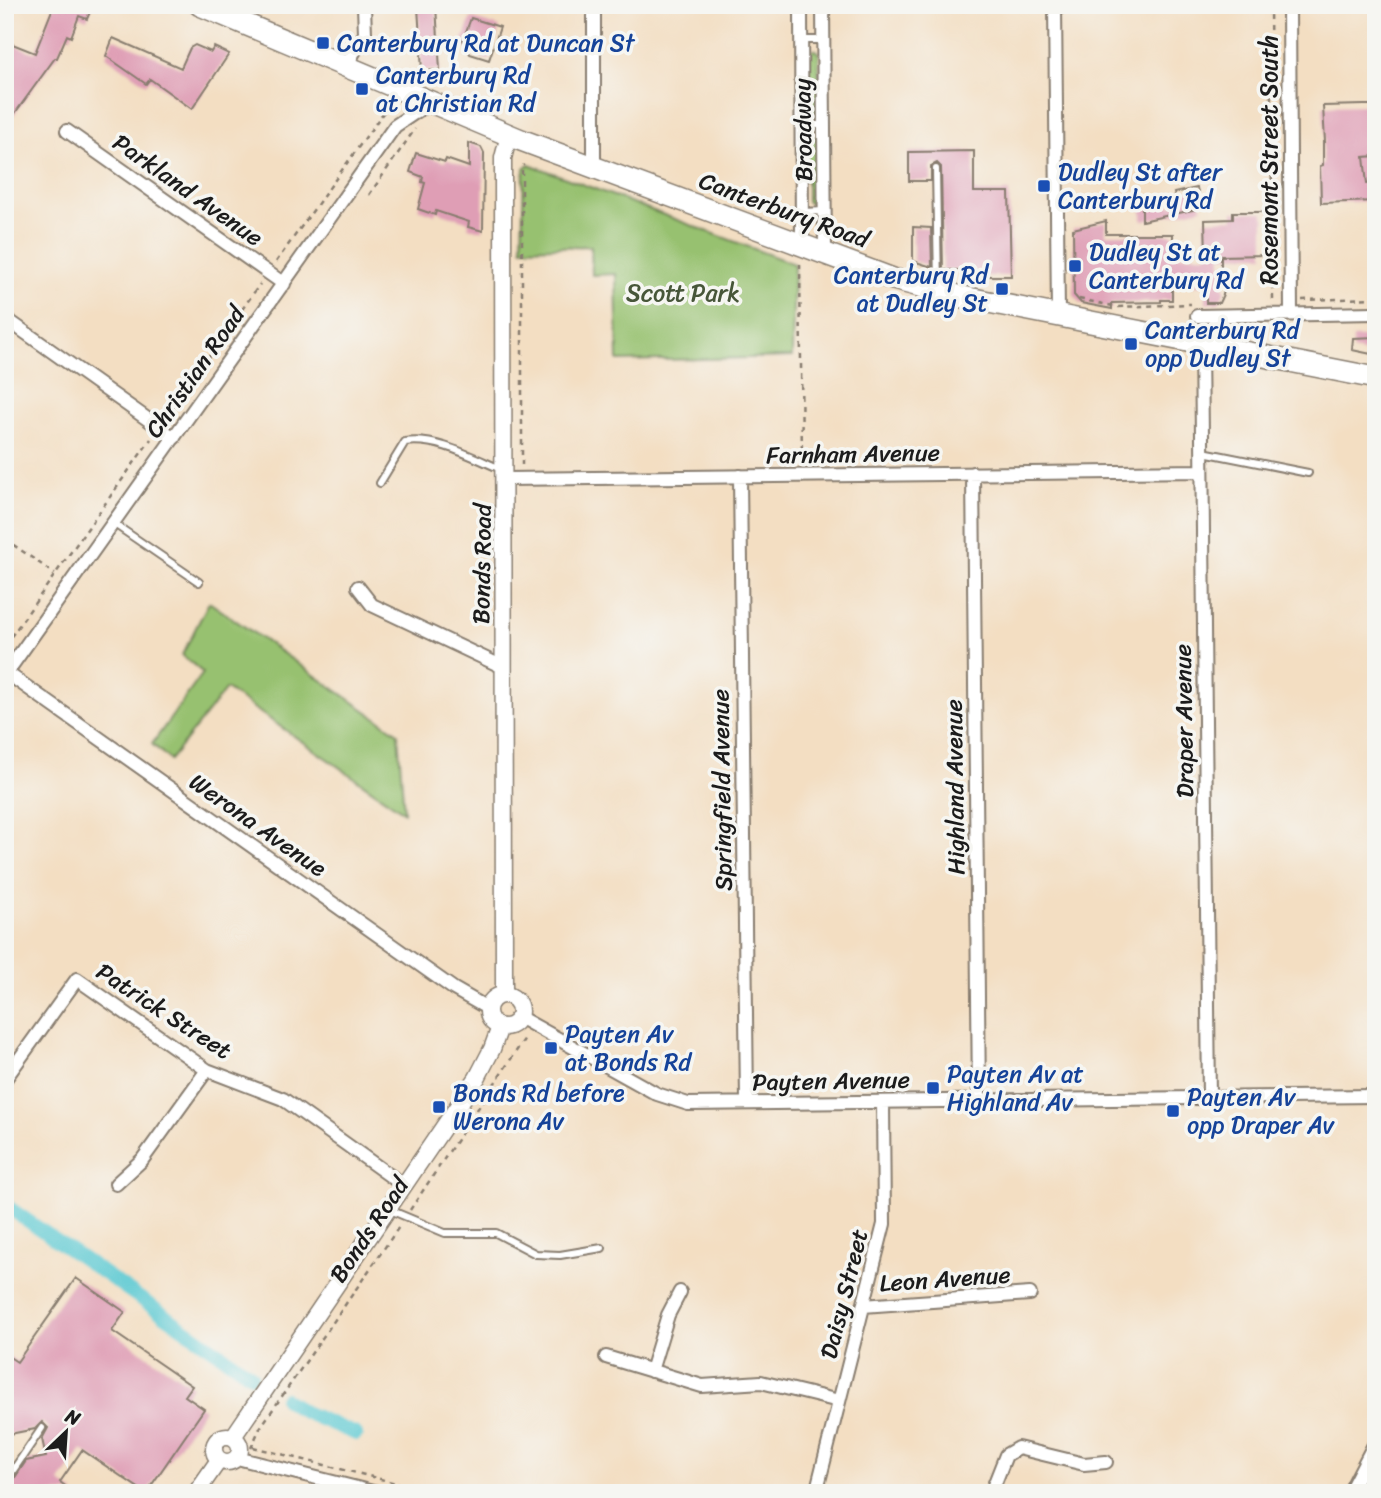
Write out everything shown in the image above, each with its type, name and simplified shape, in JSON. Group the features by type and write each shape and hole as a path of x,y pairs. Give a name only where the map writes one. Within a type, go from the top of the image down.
{"highway":[{"name":"Canterbury Road","path":"200,5 345,67 425,112 509,135 594,167 801,254 825,253 893,279 938,291 1376,378"}],"main road":[{"name":"Bonds Road","path":"505,995 503,158 509,135"},
{"path":"505,995 517,1002 520,1007 519,1017 510,1027 500,1027 489,1018 487,1008 491,1000 505,995"},
{"name":"Bonds Road","path":"233,1437 477,1078 500,1027"},
{"path":"225,1436 233,1437 241,1447 237,1458 230,1462 219,1460 214,1448 218,1441 225,1436"},
{"path":"196,1493 219,1460"}],"street":[{"path":"345,67 365,34 364,5"},
{"path":"594,5 594,167"},
{"name":"Broadway","path":"801,5 801,254"},
{"name":"Broadway","path":"823,5 825,253"},
{"path":"1055,5 1058,316"},
{"name":"Rosemont Street South","path":"1289,5 1291,314"},
{"name":"Christian Road","path":"6,674 395,126 425,112"},
{"name":"Parkland Avenue","path":"67,131 284,284"},
{"path":"1197,316 1376,313"},
{"path":"5,318 174,438"},
{"name":"Draper Avenue","path":"1201,343 1209,1098"},
{"name":"Farnham Avenue","path":"505,475 523,479 1201,471"},
{"name":"Highland Avenue","path":"972,473 979,1101"},
{"name":"Springfield Avenue","path":"740,476 747,1103"},
{"path":"358,587 372,605 503,667"},
{"name":"Werona Avenue","path":"6,674 454,989 487,1008"},
{"name":"Patrick Street","path":"5,1079 77,979 206,1070 284,1099 403,1185"},
{"name":"Payten Avenue","path":"519,1017 666,1098 688,1104 1376,1096"},
{"path":"117,1184 142,1160 206,1070"},
{"name":"Daisy Street","path":"816,1493 884,1224 883,1101"},
{"path":"651,1371 668,1315 680,1292"},
{"name":"Leon Avenue","path":"863,1306 1030,1294"},
{"path":"606,1357 702,1386 761,1382 839,1401"},
{"path":"1349,1493 1376,1441"},
{"path":"991,1493 1006,1455 1018,1448 1084,1464 1106,1462"},
{"path":"237,1458 377,1493"}],"lane":[{"path":"801,40 824,40"},
{"path":"803,125 824,125"},
{"path":"936,169 938,291"},
{"path":"802,212 826,211"},
{"path":"380,482 405,442 414,440 453,449 505,475"},
{"path":"1201,452 1308,473"},
{"path":"113,523 199,582"},
{"path":"387,1209 445,1233 496,1233 536,1254 560,1255 602,1248"},
{"path":"5,1482 41,1428"}],"path":[{"path":"1270,5 1273,301"},
{"path":"5,645 388,106"},
{"path":"369,195 425,112"},
{"name":"Bonds Road","path":"523,479 524,165"},
{"path":"801,254 802,475"},
{"path":"1079,299 1118,307"},
{"path":"5,539 55,574"},
{"name":"Bonds Road","path":"436,1493 252,1446 260,1428 525,1038"}],"green space":[{"path":"810,50 819,53 819,110 813,115 807,110 806,56"},
{"path":"813,136 820,142 820,202 814,207 807,201 807,142"},
{"name":"Scott Park","path":"529,164 794,264 792,357 618,361 616,274 592,275 591,246 522,248 524,168"},
{"path":"209,602 398,733 404,812 226,689 170,760 152,744 203,673 182,655"}],"building":[{"path":"54,5 93,5 87,19 79,16 71,37 67,35 57,58 5,127 5,41 35,53"},
{"path":"436,6 440,70 422,71 418,7"},
{"path":"471,18 500,27 489,60 470,54 463,40"},
{"path":"113,38 181,68 190,48 195,45 211,52 214,47 229,54 192,109 150,79 146,84 106,56"},
{"path":"1374,105 1376,156 1364,157 1367,184 1376,183 1376,201 1321,203 1320,166 1323,165 1325,142 1323,106"},
{"path":"469,143 481,147 484,153 483,231 468,227 469,222 436,211 435,215 418,209 425,183 422,182 423,177 410,172 416,153 469,167"},
{"path":"974,151 974,192 1009,192 1011,276 975,276 975,270 943,270 941,167 937,163 931,166 931,181 909,181 909,152"},
{"path":"1197,188 1202,208 1142,221 1142,205 1177,205 1174,193"},
{"path":"1233,212 1264,212 1264,255 1221,256 1221,281 1225,290 1219,303 1206,303 1206,285 1172,285 1172,300 1112,303 1112,309 1081,303 1074,295 1073,229 1106,221 1106,234 1173,234 1173,255 1206,255 1205,220 1233,219"},
{"path":"913,227 931,228 932,267 913,261"},
{"path":"1376,337 1376,355 1352,350 1353,338"},
{"path":"76,1278 125,1312 112,1331 192,1386 185,1396 204,1409 146,1493 82,1450 60,1482 75,1493 20,1493 13,1488 12,1482 26,1461 46,1457 42,1439 48,1428 42,1422 35,1429 5,1435 5,1354 17,1362"}],"waterway":[{"path":"5,1205 251,1375"},
{"path":"285,1399 304,1412 356,1434"}],"place":[{"name":"Canterbury Rd at Duncan St","path":"323,43"},
{"name":"Canterbury Rd at Christian Rd","path":"362,89"},
{"name":"Dudley St after Canterbury Rd","path":"1044,186"},
{"name":"Dudley St at Canterbury Rd","path":"1075,266"},
{"name":"Canterbury Rd at Dudley St","path":"1002,289"},
{"name":"Canterbury Rd opp Dudley St","path":"1131,344"},
{"name":"Payten Av at Bonds Rd","path":"551,1048"},
{"name":"Payten Av at Highland Av","path":"933,1088"},
{"name":"Bonds Rd before Werona Av","path":"439,1107"},
{"name":"Payten Av opp Draper Av","path":"1173,1111"}]}
